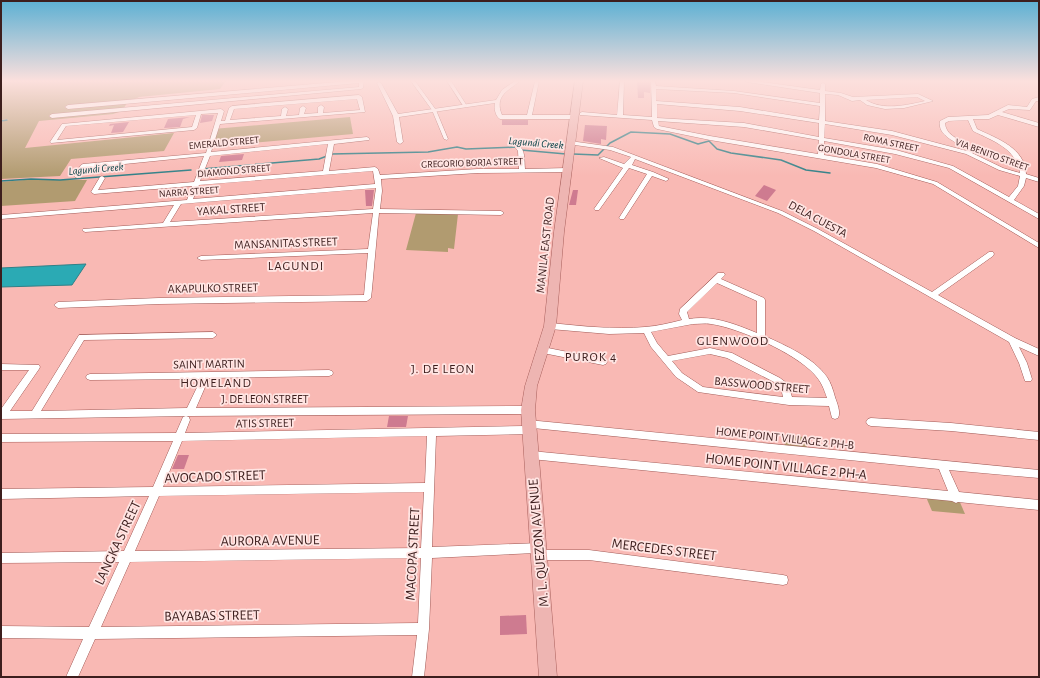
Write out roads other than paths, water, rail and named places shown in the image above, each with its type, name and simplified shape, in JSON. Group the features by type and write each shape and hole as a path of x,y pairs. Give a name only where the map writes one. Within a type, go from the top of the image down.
{"main road":[{"name":"MANILA EAST ROAD","path":"528,421 531,386 550,326 556,255 570,150 577,113"},
{"name":"M. L. QUEZON AVENUE","path":"528,421 540,552 548,677"}],"street":[{"path":"52,116 89,113"},
{"path":"199,113 194,128 53,142 64,125 203,113"},
{"path":"189,202 208,154 220,113"},
{"path":"227,122 230,113"},
{"path":"246,121 248,113"},
{"path":"283,118 284,113"},
{"path":"217,123 246,121 266,117 283,118 342,113"},
{"path":"394,113 399,128 400,142"},
{"path":"396,116 417,113"},
{"path":"435,113 446,139"},
{"name":"ROMA STREET","path":"499,113 500,117 620,116 744,125 896,152 951,167 1039,217"},
{"path":"529,117 530,113"},
{"path":"655,113 655,118"},
{"name":"VIA BENITO STREET","path":"760,113 892,133 968,153 1001,170 1039,180"},
{"path":"822,113 822,157"},
{"path":"968,153 971,151 970,148 947,135 941,127 942,122 948,119 980,118 998,113 1039,124"},
{"path":"176,123 178,115"},
{"path":"156,124 160,116"},
{"name":"GONDOLA STREET","path":"655,118 657,127 877,166 935,183 1039,246"},
{"path":"970,118 975,130 1004,144 1022,165 1024,177 1019,191 1010,200"},
{"path":"130,127 134,119"},
{"path":"118,127 121,120"},
{"path":"98,130 103,121"},
{"path":"80,131 85,123"},
{"name":"EMERALD STREET","path":"77,176 83,166 367,139"},
{"path":"326,174 331,142"},
{"path":"518,147 521,151 522,171"},
{"name":"DELA CUESTA","path":"570,150 608,147 780,212 1012,340 1039,353"},
{"path":"597,209 634,157"},
{"path":"602,158 666,179"},
{"name":"DIAMOND STREET","path":"102,178 94,192 375,169 378,177"},
{"name":"GREGORIO BORJA STREET","path":"378,177 568,170"},
{"path":"622,218 651,174"},
{"path":"372,251 374,226 378,210 378,177"},
{"name":"NARRA STREET","path":"1,217 378,186"},
{"path":"166,224 178,203"},
{"name":"YAKAL STREET","path":"85,230 378,210 501,213"},
{"name":"MANSANITAS STREET","path":"201,258 372,251"},
{"name":"AKAPULKO STREET","path":"58,305 159,301 367,298 372,251"},
{"path":"932,295 991,254"},
{"path":"686,321 683,311 718,278 761,300 761,338"},
{"path":"550,326 589,330 646,330 686,321 724,323 761,338 795,356 813,369 824,379 833,402 834,415"},
{"name":"BASSWOOD STREET","path":"646,330 654,345 679,374 701,390 789,401 833,402"},
{"path":"34,415 82,337 213,335"},
{"path":"1012,340 1023,363 1028,379"},
{"path":"543,350 603,362"},
{"path":"667,359 710,351 730,355 777,380 785,386 789,401"},
{"path":"1,367 36,367 2,416"},
{"name":"SAINT MARTIN","path":"90,377 329,373"},
{"name":"LANGKA STREET","path":"72,677 156,492 206,376"},
{"name":"J. DE LEON STREET","path":"2,416 188,416 528,421"},
{"name":"ATIS STREET","path":"1,438 432,433 528,421"},
{"name":"HOME POINT VILLAGE 2 PH-B","path":"528,421 943,466 1039,474"},
{"path":"871,422 951,427 1039,436"},
{"name":"MACOPA STREET","path":"418,677 423,629 432,433"},
{"name":"HOME POINT VILLAGE 2 PH-A","path":"531,455 956,498 1039,504"},
{"path":"943,466 956,498"},
{"name":"AVOCADO STREET","path":"1,494 430,487"},
{"name":"AURORA AVENUE","path":"1,558 540,552"},
{"name":"MERCEDES STREET","path":"540,552 589,555 783,580"},
{"name":"BAYABAS STREET","path":"1,632 91,633 423,629"}],"water":[{"path":"86,264 72,285 1,287 1,268"}],"waterway":[{"path":"1,121 7,120"},
{"name":"Lagundi Creek","path":"573,154 598,155 610,143 631,132 670,134 698,144 709,141 717,149 731,153 781,160 806,170 830,173"},
{"name":"Lagundi Creek","path":"331,154 428,152 457,147 466,149 518,147"},
{"name":"Lagundi Creek","path":"521,150 566,154"},
{"name":"Lagundi Creek","path":"202,169 319,159 327,156"},
{"name":"Lagundi Creek","path":"1,181 31,179 60,180 191,170"}],"district":[{"name":"LAGUNDI","path":"296,266"},
{"name":"GLENWOOD","path":"733,341"},
{"name":"PUROK 4","path":"591,357"},
{"name":"J. DE LEON","path":"443,369"},
{"name":"HOMELAND","path":"216,383"}]}
